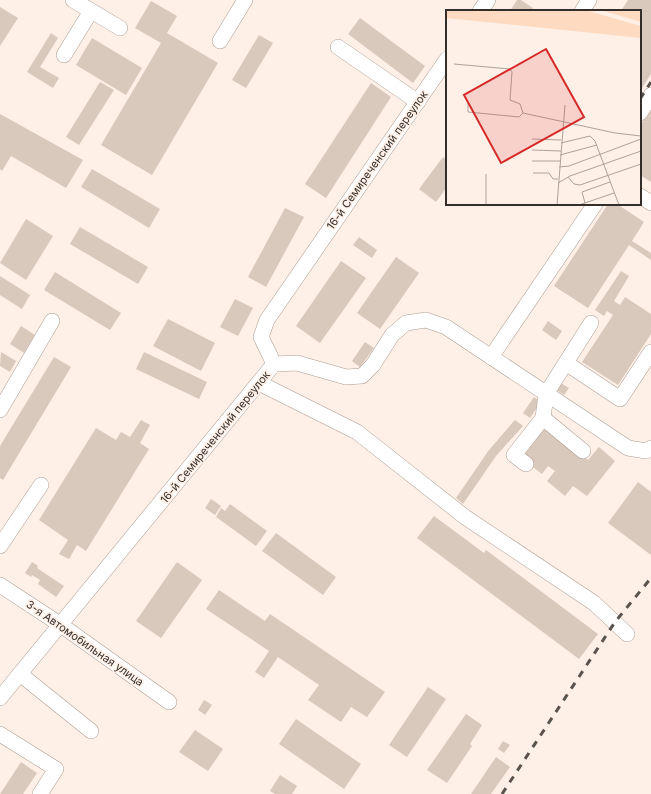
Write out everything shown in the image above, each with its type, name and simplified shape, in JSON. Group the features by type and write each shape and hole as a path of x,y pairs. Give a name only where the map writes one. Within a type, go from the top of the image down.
{"street":[{"path":"73,0 120,28"},
{"path":"220,40 245,0"},
{"path":"481,10 488,0"},
{"path":"64,55 90,10"},
{"path":"338,47 418,102"},
{"name":"16-й Семиреченский переулок","path":"0,698 274,364 261,337 266,320 446,60"},
{"path":"641,111 651,95"},
{"path":"491,357 594,205"},
{"path":"274,364 297,363 346,377 362,376 373,365 392,335 406,323 426,320 446,327 628,448 646,451 651,448"},
{"path":"0,410 52,321"},
{"path":"526,464 514,455 543,418 546,394 591,324"},
{"path":"566,364 620,399 651,352"},
{"path":"259,383 357,432 465,517 594,603 627,634"},
{"path":"543,418 583,450"},
{"path":"0,546 40,485"},
{"name":"3-я Автомобильная улица","path":"0,585 61,625 169,702"},
{"path":"20,674 91,731"},
{"path":"0,734 56,769 40,794"}],"building":[{"path":"517,0 521,0 533,8 532,10 511,10"},
{"path":"628,0 651,0 651,74 641,89 641,10 622,10"},
{"path":"151,1 177,16 167,33 218,63 152,175 101,145 161,43 135,28"},
{"path":"0,7 18,18 0,46"},
{"path":"360,18 425,66 413,83 348,34"},
{"path":"51,33 58,38 40,67 59,78 53,88 27,72"},
{"path":"259,35 273,43 246,88 232,80"},
{"path":"92,38 142,68 126,95 76,65"},
{"path":"100,82 114,90 79,145 66,137"},
{"path":"371,83 391,97 326,198 305,184"},
{"path":"651,108 651,182 641,176 641,124"},
{"path":"0,114 83,160 66,188 11,156 2,171 0,169"},
{"path":"443,157 446,159 446,188 436,202 419,189"},
{"path":"92,169 160,209 149,228 81,187"},
{"path":"607,205 618,205 644,222 632,241 651,253 651,260 629,245 588,308 554,286"},
{"path":"285,208 304,217 266,287 248,277"},
{"path":"26,219 53,236 26,280 0,263"},
{"path":"80,227 148,267 138,284 70,244"},
{"path":"359,237 377,250 372,258 353,245"},
{"path":"396,257 419,273 380,329 357,313"},
{"path":"341,261 366,278 320,343 296,326"},
{"path":"621,271 629,276 614,301 620,305 625,297 651,314 651,334 618,385 582,362 613,315 607,311 604,316 595,310"},
{"path":"55,272 121,313 110,330 44,290"},
{"path":"0,276 30,295 22,309 0,295"},
{"path":"235,299 253,308 238,336 220,327"},
{"path":"168,319 215,343 201,371 153,346"},
{"path":"548,321 562,331 556,340 542,330"},
{"path":"21,326 35,335 24,353 10,344"},
{"path":"365,342 374,348 360,367 352,361"},
{"path":"1,352 16,361 10,372 0,366"},
{"path":"144,352 207,382 199,399 136,369"},
{"path":"54,357 71,367 3,480 0,478 0,446"},
{"path":"559,382 569,388 564,395 555,389"},
{"path":"534,397 541,402 530,418 523,413"},
{"path":"141,420 150,425 140,443 149,449 86,551 77,545 69,559 59,554 68,540 39,520 96,428 116,440 121,432 130,437"},
{"path":"515,420 523,426 496,456 463,504 456,498 489,450"},
{"path":"539,427 543,431 547,427 588,460 599,447 615,461 587,496 573,486 565,496 547,481 555,471 548,466 542,474 521,458 536,440 531,436"},
{"path":"638,482 651,492 651,555 608,523"},
{"path":"211,499 221,506 215,515 205,508"},
{"path":"230,504 267,531 256,546 216,517 221,508 225,511"},
{"path":"434,516 484,553 486,550 598,634 579,659 417,538"},
{"path":"276,533 336,577 323,595 262,551"},
{"path":"32,562 38,566 37,568 64,586 56,597 38,584 40,580 25,573"},
{"path":"177,562 202,580 161,638 136,621"},
{"path":"219,590 265,621 270,614 385,692 367,717 351,707 341,722 308,700 319,685 278,657 264,678 255,672 269,651 206,609"},
{"path":"428,687 446,699 407,757 389,745"},
{"path":"204,700 212,705 205,715 198,710"},
{"path":"466,714 482,725 470,744 472,746 447,783 427,770"},
{"path":"296,719 361,764 344,789 279,744"},
{"path":"195,730 223,749 208,771 179,752"},
{"path":"503,741 510,745 504,753 498,749"},
{"path":"496,757 510,767 491,794 471,794"},
{"path":"21,762 37,773 23,794 0,794"},
{"path":"280,775 297,786 292,794 275,794 270,791"}],"railway":[{"path":"641,97 651,82"},
{"path":"502,794 615,622 651,578"}]}
